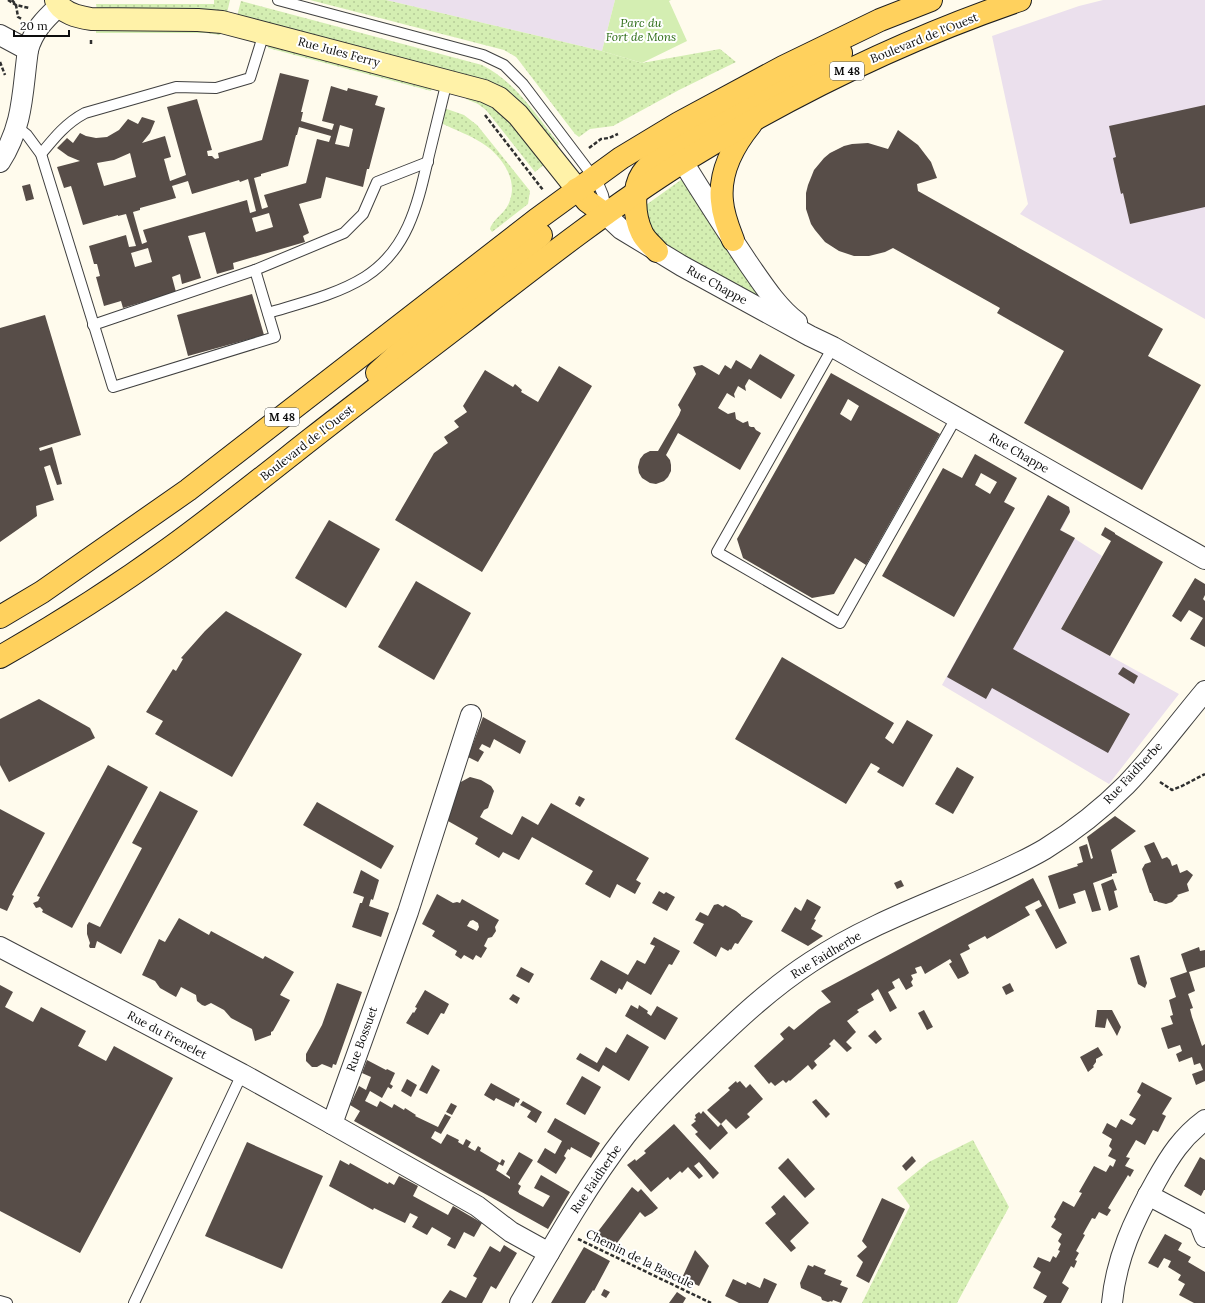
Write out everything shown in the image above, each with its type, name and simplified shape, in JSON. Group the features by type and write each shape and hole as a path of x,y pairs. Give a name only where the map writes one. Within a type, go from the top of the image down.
{"main road":[{"name":"M 48","path":"0,617 42,592 188,490 494,252 589,189 655,137 714,103 802,56 880,20 931,0"},
{"path":"655,137 678,156 743,108 936,0"},
{"name":"Boulevard de l'Ouest","path":"0,658 65,619 211,518 560,247 636,193 678,156 887,52 1020,0"},
{"name":"Rue Jules Ferry","path":"58,3 76,16 91,19 213,21 484,91 506,102 589,189"},
{"path":"733,240 726,222 722,202 724,171 737,142 755,119"},
{"path":"293,453 413,340 519,252 589,189 605,214"},
{"path":"636,193 636,210 639,227 646,240 658,251"}],"street":[{"path":"0,162 11,142 20,116 30,41 39,26 58,3"},
{"path":"0,35 28,50"},
{"name":"Rue Chappe","path":"678,156 733,240 771,294 794,319 833,347"},
{"name":"Rue Chappe","path":"605,214 621,229 682,266 833,347 1205,559"},
{"path":"0,622 42,592"},
{"name":"Rue Faidherbe","path":"520,1303 562,1230 592,1182 626,1136 640,1118 688,1066 745,1013 768,993 813,961 838,946 886,922 1021,862 1068,833 1112,798 1128,782 1205,691"},
{"name":"Rue Bossuet","path":"332,1124 408,912 471,715"},
{"name":"Rue du Frenelet","path":"0,947 242,1074 332,1124"},
{"path":"1112,1303 1115,1281 1130,1229 1176,1148 1191,1131 1205,1120"},
{"path":"332,1124 477,1206 511,1232 549,1253"},
{"path":"1148,1195 1203,1226"}],"lane":[{"path":"278,0 497,60 517,78 589,189"},
{"path":"41,154 65,126 75,118 85,113 176,87 216,88 250,78 264,33"},
{"path":"268,313 343,289 364,278 383,263 400,243 409,225 419,198 447,81"},
{"path":"17,127 27,134 41,154 113,388 275,336 255,270"},
{"path":"93,325 255,270 344,233 363,214 377,182 428,162"},
{"path":"833,347 717,552 840,623 956,418"},
{"path":"134,1303 242,1074"},
{"path":"0,1301 7,1303"}],"path":[{"path":"8,0 16,5 12,0"},
{"path":"86,36 91,37"},
{"path":"481,111 540,186"},
{"path":"1160,782 1172,790 1205,774"},
{"name":"Chemin de la Bascule","path":"562,1230 711,1303"}],"shaded area":[{"path":"386,0 615,0 602,51"},
{"path":"1103,0 1205,0 1205,319 1020,214 1028,204 992,36 1079,6"},
{"path":"1048,495 1069,507 1070,512 1061,530 1102,556 1061,629 1179,694 1109,784 942,685"}],"green space":[{"path":"214,0 230,0 227,13 97,10 96,4 214,4"},
{"path":"310,0 386,0 602,51 642,63 720,49 736,62 679,90 613,126 590,129 579,137 575,134 516,57 504,50"},
{"name":"Parc du Fort de Mons","path":"615,0 671,0 669,1 687,41 642,63 602,51"},
{"path":"241,1 482,65 505,80 525,100 559,144 555,148 515,97 503,88 237,16"},
{"path":"96,28 222,31 220,35 206,33 96,33"},
{"path":"269,42 433,85 431,91 268,48"},
{"path":"468,95 498,108 546,163 535,172 486,110 478,104 466,99"},
{"path":"444,108 464,115 477,125 530,191 528,204 492,232 490,229 494,221 506,209 512,192 512,183 506,167 495,153 482,143 441,123"},
{"path":"685,177 770,303 664,248 651,235 646,205"},
{"path":"973,1140 1009,1207 957,1303 862,1303 910,1206 897,1188 929,1162"}],"building":[{"path":"280,73 309,80 301,112 303,112 301,121 332,130 334,124 322,121 331,86 347,91 348,88 378,96 375,105 385,108 363,187 326,177 321,198 299,204 309,233 303,236 305,242 233,263 234,269 217,274 205,232 188,236 201,278 182,284 180,274 172,277 176,292 123,308 121,301 104,306 96,277 100,276 97,264 94,264 89,246 126,235 129,247 136,246 126,214 83,225 71,186 64,188 57,167 80,161 68,156 57,148 67,138 73,143 80,133 96,138 107,137 119,130 128,119 138,124 142,117 155,121 150,133 142,143 165,136 171,157 164,159 170,181 186,175 167,107 197,99 212,150 207,151 208,156 212,156 215,159 219,158 218,153 262,140","holes":["340,125 353,129 349,147 335,144","299,127 331,136 329,142 317,139 306,183 264,195 268,207 262,209 254,178 261,176 261,174 288,166","130,153 136,177 104,186 97,163 114,160","248,179 256,211 250,213 247,200 143,230 147,242 142,244 133,212 140,210 140,208 176,198 172,186 188,181 192,194 239,180 240,182","269,213 273,227 256,232 252,218","148,248 152,262 135,267 131,253"]},
{"path":"1205,105 1205,207 1130,224 1123,193 1121,194 1113,158 1116,157 1109,126"},
{"path":"898,130 918,145 931,162 937,178 917,184 918,191 1163,329 1148,356 1201,385 1142,490 1024,423 1064,351 997,313 1000,308 893,248 885,252 869,256 854,256 839,251 825,242 815,230 811,224 806,209 806,193 814,170 830,153 844,146 868,143 888,149"},
{"path":"30,184 34,199 26,201 22,186"},
{"path":"252,294 264,335 188,356 177,315"},
{"path":"45,315 81,435 39,448 40,451 52,447 62,484 57,485 50,465 44,467 54,500 36,506 37,516 0,542 0,328"},
{"path":"760,354 795,375 781,399 749,379 745,386 746,391 738,386 734,394 735,398 727,393 718,408 728,414 735,412 736,419 743,423 748,421 749,426 754,427 761,433 740,470 678,433 666,455 670,460 671,465 671,471 668,477 664,481 656,484 650,483 642,478 638,467 640,459 644,454 650,451 658,451 679,415 681,410 678,405 696,374 693,367 702,365 719,375 725,365 731,369 736,360 751,369"},
{"path":"559,366 592,386 482,572 395,520 434,453 448,443 444,437 459,427 454,421 467,412 463,406 485,370 513,387 515,384 522,390 521,392 538,402"},
{"path":"831,373 940,434 866,565 855,558 834,594 812,598 743,558 737,539","holes":["848,399 859,406 851,421 840,414"]},
{"path":"975,454 1017,478 1004,502 1015,508 954,617 882,576 943,468 962,478","holes":["981,473 997,482 990,494 975,485"]},
{"path":"1048,495 1069,507 1070,512 1060,530 1075,538 1013,649 1130,714 1108,753 992,688 986,699 947,677"},
{"path":"329,520 380,549 346,608 295,578"},
{"path":"1105,527 1163,562 1110,656 1061,629 1111,541 1101,535"},
{"path":"1195,578 1205,584 1205,595 1203,599 1205,601 1205,647 1190,639 1203,618 1189,610 1181,622 1172,616"},
{"path":"416,581 471,613 434,680 378,647"},
{"path":"226,611 302,654 232,777 155,734 163,721 146,712 173,669 176,671 183,659 181,658 205,631"},
{"path":"782,657 894,723 885,738 893,744 907,720 933,735 903,787 877,772 880,768 871,763 846,804 735,739"},
{"path":"1123,667 1138,676 1134,684 1118,674"},
{"path":"39,699 90,728 95,738 9,782 0,765 0,719"},
{"path":"483,717 526,741 520,754 494,739 490,748 482,744 479,749 484,752 478,762 468,757"},
{"path":"108,765 148,787 72,928 42,912 43,910 40,907 36,908 33,903 38,901 40,897 37,896"},
{"path":"957,767 974,777 953,814 935,804"},
{"path":"470,777 481,780 491,786 494,791 488,808 484,810 480,817 512,835 522,816 538,825 551,803 649,858 636,880 641,883 635,894 617,884 610,898 585,884 593,871 532,837 519,860 503,852 499,858 475,844 478,838 448,821 459,783"},
{"path":"160,791 198,811 121,954 97,941 95,948 90,948 87,925 89,922 100,927 142,848 132,843"},
{"path":"579,796 585,799 580,807 575,804"},
{"path":"317,802 394,846 381,869 303,825"},
{"path":"0,809 45,833 12,895 14,896 7,911 0,908"},
{"path":"1115,816 1136,831 1111,850 1117,873 1093,883 1101,910 1092,912 1085,890 1073,894 1076,903 1059,909 1048,876 1078,866 1077,864 1083,862 1079,847 1087,844 1091,859 1093,858 1087,837"},
{"path":"1154,842 1162,859 1167,857 1172,866 1177,864 1180,873 1187,870 1193,875 1187,884 1189,891 1177,895 1178,896 1172,902 1166,904 1154,901 1142,869 1145,864 1151,862 1144,846"},
{"path":"361,870 379,880 373,900 371,899 369,906 389,913 381,937 352,927 360,903 362,903 364,897 353,893"},
{"path":"1033,878 1067,943 1056,949 1035,910 1042,906 1039,900 1025,907 1030,915 987,939 985,936 968,945 970,949 960,954 969,973 965,976 958,979 949,964 952,962 950,959 925,974 921,966 915,968 917,973 911,975 913,979 911,982 913,986 906,990 899,978 892,982 895,988 888,992 897,1008 890,1012 878,989 871,994 874,1000 857,1010 859,1012 847,1021 856,1032 846,1042 852,1048 847,1052 834,1039 829,1044 831,1046 814,1061 817,1065 812,1070 808,1065 790,1081 789,1080 786,1083 783,1080 775,1086 771,1082 769,1084 754,1066 784,1039 780,1034 789,1026 794,1030 819,1009 831,1002 821,991"},
{"path":"1113,879 1117,890 1114,891 1118,907 1109,911 1101,884"},
{"path":"901,880 904,886 897,889 894,883"},
{"path":"659,891 664,894 666,892 675,897 667,911 652,903"},
{"path":"437,894 453,903 460,903 462,899 499,920 495,927 496,931 492,937 488,938 484,946 487,948 481,958 476,955 473,960 464,955 461,959 455,955 457,951 432,936 435,931 422,924","holes":["473,920 478,923 479,927 477,931 467,926 470,921"]},
{"path":"807,899 821,907 814,919 816,920 811,929 823,936 808,946 781,931 795,907 801,911"},
{"path":"718,904 723,907 725,905 736,911 741,916 753,921 738,944 735,943 731,950 730,949 728,951 721,947 716,957 693,943 704,924 695,920 700,912 708,916 714,905"},
{"path":"179,918 209,935 211,931 263,959 265,956 294,972 280,995 290,1000 273,1031 271,1032 271,1035 255,1041 252,1029 231,1018 224,1010 211,1003 205,1006 202,1005 197,1001 196,995 181,987 176,997 160,988 155,981 142,975 159,939 165,942"},
{"path":"654,937 680,951 672,965 669,964 651,995 627,981 622,990 619,988 616,994 590,979 601,960 628,975 637,960 645,964 655,946 650,944"},
{"path":"1199,947 1200,951 1205,950 1205,967 1189,972 1195,991 1188,994 1193,1008 1190,1009 1192,1017 1202,1046 1205,1044 1205,1081 1196,1085 1192,1074 1203,1070 1200,1063 1194,1065 1192,1057 1179,1062 1176,1054 1182,1051 1180,1045 1168,1049 1161,1028 1173,1024 1170,1016 1173,1015 1169,1000 1176,997 1170,978 1187,972 1181,954"},
{"path":"1139,955 1147,983 1145,988 1138,984 1130,958"},
{"path":"521,967 534,974 529,983 516,976"},
{"path":"337,983 362,992 336,1065 333,1064 332,1068 322,1064 317,1067 312,1067 306,1061 306,1054 322,1025"},
{"path":"1010,983 1014,991 1006,995 1002,987"},
{"path":"0,985 13,992 5,1007 33,1022 41,1007 86,1031 78,1046 106,1061 114,1046 173,1078 80,1253 0,1211"},
{"path":"425,990 449,1004 444,1014 441,1013 428,1035 406,1023 417,1008 415,1007"},
{"path":"513,994 520,998 517,1004 509,999"},
{"path":"631,1005 638,1009 639,1005 648,1011 647,1013 651,1016 657,1006 678,1018 665,1040 625,1016"},
{"path":"924,1010 933,1027 927,1030 918,1013"},
{"path":"1097,1010 1112,1010 1121,1027 1117,1036 1107,1018 1105,1028 1095,1027"},
{"path":"875,1030 882,1039 876,1044 868,1036"},
{"path":"627,1034 649,1047 629,1081 603,1065 599,1072 576,1059 580,1053 597,1063 606,1047 616,1053"},
{"path":"1098,1047 1103,1055 1096,1059 1093,1066 1094,1067 1088,1072 1080,1057"},
{"path":"367,1060 395,1073 390,1084 393,1086 391,1089 388,1087 382,1098 370,1091 365,1101 377,1107 380,1101 392,1108 394,1104 404,1110 405,1108 416,1115 415,1116 438,1127 445,1114 451,1117 441,1134 435,1131 431,1138 441,1144 447,1134 459,1140 458,1142 463,1145 466,1139 471,1142 468,1147 475,1151 478,1146 481,1148 480,1151 500,1163 502,1159 505,1161 503,1166 499,1164 496,1170 510,1179 510,1177 506,1174 519,1152 533,1160 518,1184 521,1186 518,1192 519,1194 543,1207 550,1196 534,1188 541,1175 570,1192 548,1229 354,1121 360,1111 350,1105 359,1086 366,1090 371,1077 362,1073"},
{"path":"432,1065 440,1070 427,1094 419,1090"},
{"path":"582,1076 601,1087 585,1115 566,1104"},
{"path":"407,1079 417,1085 411,1097 401,1091"},
{"path":"736,1081 737,1083 740,1081 746,1088 750,1084 763,1099 747,1114 750,1117 736,1129 726,1119 721,1124 707,1110 730,1090 728,1088"},
{"path":"1142,1082 1172,1098 1162,1114 1166,1116 1158,1132 1153,1130 1145,1145 1136,1140 1126,1157 1130,1158 1125,1166 1134,1170 1130,1177 1128,1175 1108,1208 1111,1210 1107,1216 1099,1212 1095,1219 1092,1218 1083,1234 1085,1235 1076,1251 1079,1253 1075,1260 1077,1261 1074,1268 1071,1266 1062,1283 1069,1288 1061,1303 1043,1303 1047,1296 1033,1288 1041,1272 1033,1267 1038,1257 1050,1262 1053,1256 1056,1258 1060,1251 1058,1250 1061,1244 1058,1241 1062,1234 1051,1227 1056,1219 1054,1217 1063,1201 1074,1207 1082,1193 1079,1192 1094,1166 1106,1172 1110,1165 1113,1167 1116,1160 1108,1156 1112,1149 1109,1146 1112,1139 1102,1133 1107,1123 1116,1128 1121,1119 1132,1125 1136,1119 1129,1115 1141,1095 1137,1092"},
{"path":"491,1083 520,1099 518,1103 516,1102 514,1107 496,1098 494,1101 484,1095"},
{"path":"816,1099 830,1114 826,1118 812,1102"},
{"path":"523,1101 542,1112 536,1123 527,1117 531,1111 520,1105"},
{"path":"451,1103 457,1106 452,1115 446,1112"},
{"path":"703,1111 718,1127 721,1124 728,1133 710,1150 695,1134 698,1132 691,1125 696,1121 694,1119 696,1118 695,1115 699,1112 701,1114"},
{"path":"555,1118 600,1143 591,1158 571,1147 570,1150 568,1149 564,1156 566,1158 556,1174 537,1162 545,1148 555,1154 562,1141 547,1132"},
{"path":"674,1124 719,1173 713,1179 699,1162 694,1166 703,1176 699,1179 688,1167 682,1173 680,1171 670,1180 668,1177 651,1192 627,1165 635,1159 636,1161 646,1153 644,1151"},
{"path":"247,1142 323,1176 282,1269 205,1236"},
{"path":"912,1156 916,1161 906,1171 902,1166"},
{"path":"1200,1157 1205,1160 1205,1190 1201,1196 1184,1186"},
{"path":"788,1158 815,1189 805,1198 778,1168"},
{"path":"340,1160 349,1165 350,1163 388,1184 389,1182 394,1185 399,1176 418,1186 413,1196 448,1215 453,1206 482,1223 474,1237 464,1232 455,1249 447,1245 451,1238 432,1227 427,1235 412,1227 418,1217 410,1213 405,1223 374,1208 373,1210 329,1186"},
{"path":"632,1187 638,1192 641,1189 658,1208 645,1217 640,1212 617,1243 615,1241 611,1246 593,1238"},
{"path":"784,1195 809,1223 790,1241 796,1248 791,1252 765,1223 776,1214 771,1207"},
{"path":"882,1198 905,1209 869,1283 856,1276 863,1262 857,1256 867,1247 862,1241"},
{"path":"1165,1234 1182,1243 1178,1250 1191,1257 1188,1262 1205,1272 1205,1303 1194,1303 1179,1295 1185,1284 1178,1280 1181,1275 1168,1267 1171,1261 1164,1258 1158,1268 1148,1263"},
{"path":"504,1245 517,1253 496,1289 491,1286 482,1303 441,1303 450,1290 466,1298 477,1278 473,1276 490,1246 500,1252"},
{"path":"584,1247 610,1261 594,1291 593,1290 585,1303 551,1303"},
{"path":"695,1250 709,1266 699,1286 682,1278"},
{"path":"808,1265 813,1267 814,1265 826,1270 824,1274 842,1281 840,1285 848,1288 841,1303 833,1300 832,1302 828,1302 822,1300 821,1297 801,1288 800,1283"},
{"path":"764,1278 777,1284 768,1303 739,1303 725,1296 733,1279 746,1285 747,1282 760,1288"},
{"path":"604,1289 610,1292 606,1298 601,1295"},
{"path":"677,1292 686,1298 683,1303 669,1303"}]}
